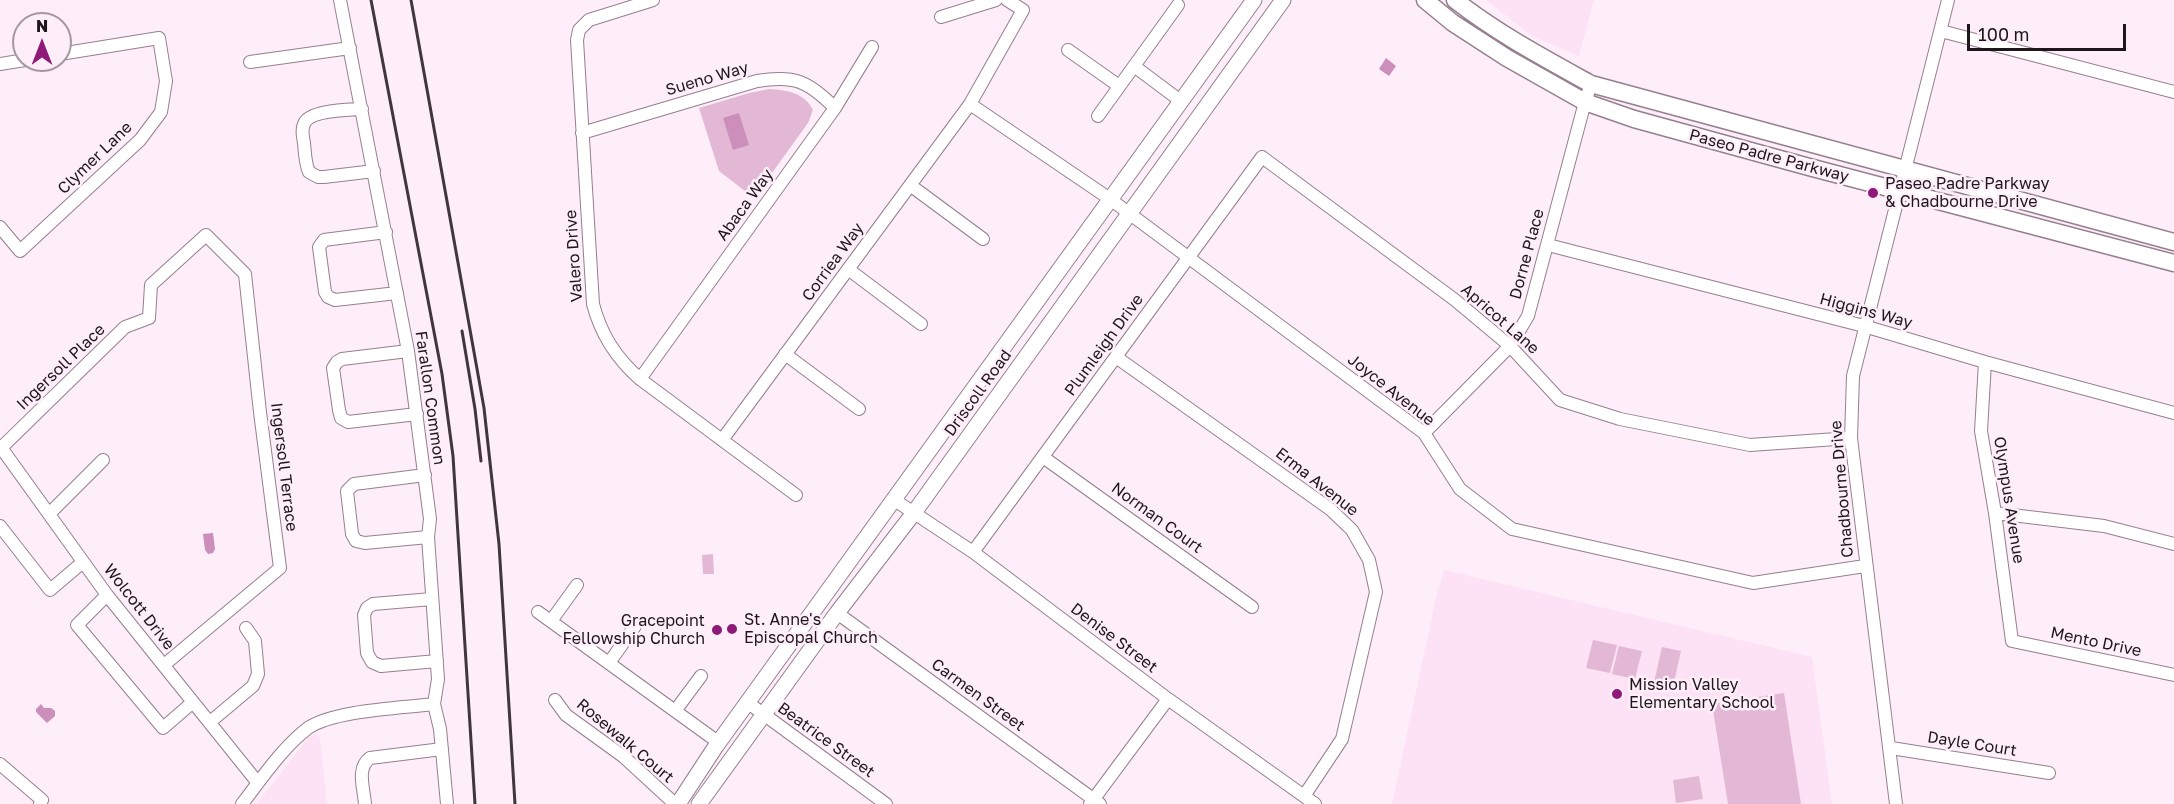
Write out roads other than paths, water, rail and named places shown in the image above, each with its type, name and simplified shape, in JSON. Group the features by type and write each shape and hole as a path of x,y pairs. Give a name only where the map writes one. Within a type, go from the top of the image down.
{"main road":[{"name":"Paseo Padre Parkway","path":"1425,0 1453,23 1507,58 1585,102 1634,119 1900,192 2174,263"},
{"name":"Paseo Padre Parkway","path":"1455,0 1518,44 1591,84 2174,242"}],"street":[{"name":"Farallon Common","path":"340,0 386,232 417,414 430,519 428,537 438,679 434,704 440,729 447,804"},
{"name":"Valero Drive","path":"653,0 589,20 579,30 577,40 593,304 598,324 622,364 796,495"},
{"path":"941,17 996,0"},
{"name":"Driscoll Road","path":"677,804 718,742 1254,0"},
{"name":"Driscoll Road","path":"699,804 837,613 913,514 1283,0"},
{"name":"Chadbourne Drive","path":"1896,804 1851,438 1853,376 1948,0"},
{"name":"Corriea Way","path":"722,440 970,104 1023,10 1012,1"},
{"path":"1098,116 1178,5"},
{"path":"1941,31 2174,92"},
{"name":"Clymer Lane","path":"0,226 20,251 140,140 161,112 166,81 159,38 72,52"},
{"name":"Abaca Way","path":"640,379 835,108 872,47"},
{"path":"250,62 350,48"},
{"path":"1068,50 1119,86"},
{"path":"1134,66 1182,102"},
{"name":"Sueno Way","path":"582,134 757,81 777,78 794,80 816,89 835,108"},
{"name":"Dorne Place","path":"1424,433 1510,346 1528,315 1591,84"},
{"name":"Joyce Avenue","path":"970,104 1110,199 1424,433 1460,489 1512,529 1753,583 1865,566"},
{"path":"362,109 308,117 304,122 302,132 306,162 309,172 318,177 374,171"},
{"name":"Plumleigh Drive","path":"973,552 1262,157"},
{"name":"Apricot Lane","path":"1262,157 1455,300 1510,346 1560,400 1620,419 1750,445 1851,438"},
{"path":"910,185 983,239"},
{"path":"386,232 324,240 319,247 325,292 328,297 335,300 397,293"},
{"name":"Ingersoll Place","path":"0,448 125,327 149,318 151,285 206,235"},
{"name":"Ingersoll Terrace","path":"164,665 280,568 245,274 206,235"},
{"name":"Higgins Way","path":"1548,245 1864,326 2174,414"},
{"path":"848,269 921,324"},
{"path":"408,351 342,359 337,362 333,368 339,410 341,418 348,422 417,414"},
{"path":"785,354 859,410"},
{"name":"Erma Avenue","path":"1116,357 1329,509 1352,530 1369,560 1376,592 1342,740 1304,796"},
{"name":"Olympus Avenue","path":"1986,362 1981,430 2012,641"},
{"name":"Wolcott Drive","path":"0,448 107,594 258,783"},
{"name":"Norman Court","path":"1043,457 1252,607"},
{"path":"49,514 103,460"},
{"path":"425,475 354,484 347,491 352,534 356,541 364,543 428,537"},
{"name":"Denise Street","path":"893,499 973,552 1168,699 1315,804"},
{"path":"1995,513 2104,526 2174,544"},
{"path":"0,526 50,590 83,562"},
{"path":"550,621 577,585"},
{"path":"107,594 77,625 163,728 194,702"},
{"path":"432,598 374,604 367,608 364,615 367,653 372,662 381,666 436,661"},
{"path":"538,612 718,742"},
{"name":"Carmen Street","path":"837,613 1094,802"},
{"path":"609,663 635,626"},
{"path":"210,722 253,686 258,674 255,641 246,628"},
{"name":"Mento Drive","path":"2012,641 2174,675"},
{"path":"675,711 700,676"},
{"path":"1094,802 1168,699"},
{"name":"Rosewalk Court","path":"555,700 566,715 624,757 677,804"},
{"name":"Beatrice Street","path":"747,702 886,804"},
{"path":"242,804 287,747 310,727 328,719 350,714 434,704"},
{"name":"Dayle Court","path":"1890,748 2049,773"},
{"path":"365,804 362,770 364,762 370,758 442,749"},
{"path":"0,764 42,801 40,804"}],"railway":[{"path":"371,0 442,374 453,456 475,804"},
{"path":"411,0 484,408 499,544 515,804"},
{"path":"462,331 481,461"}],"place":[{"name":"Paseo Padre Parkway & Chadbourne Drive","path":"1873,193"},
{"name":"St. Anne's Episcopal Church","path":"732,629"},
{"name":"Gracepoint Fellowship Church","path":"717,630"},
{"name":"Mission Valley Elementary School","path":"1617,694"}]}
